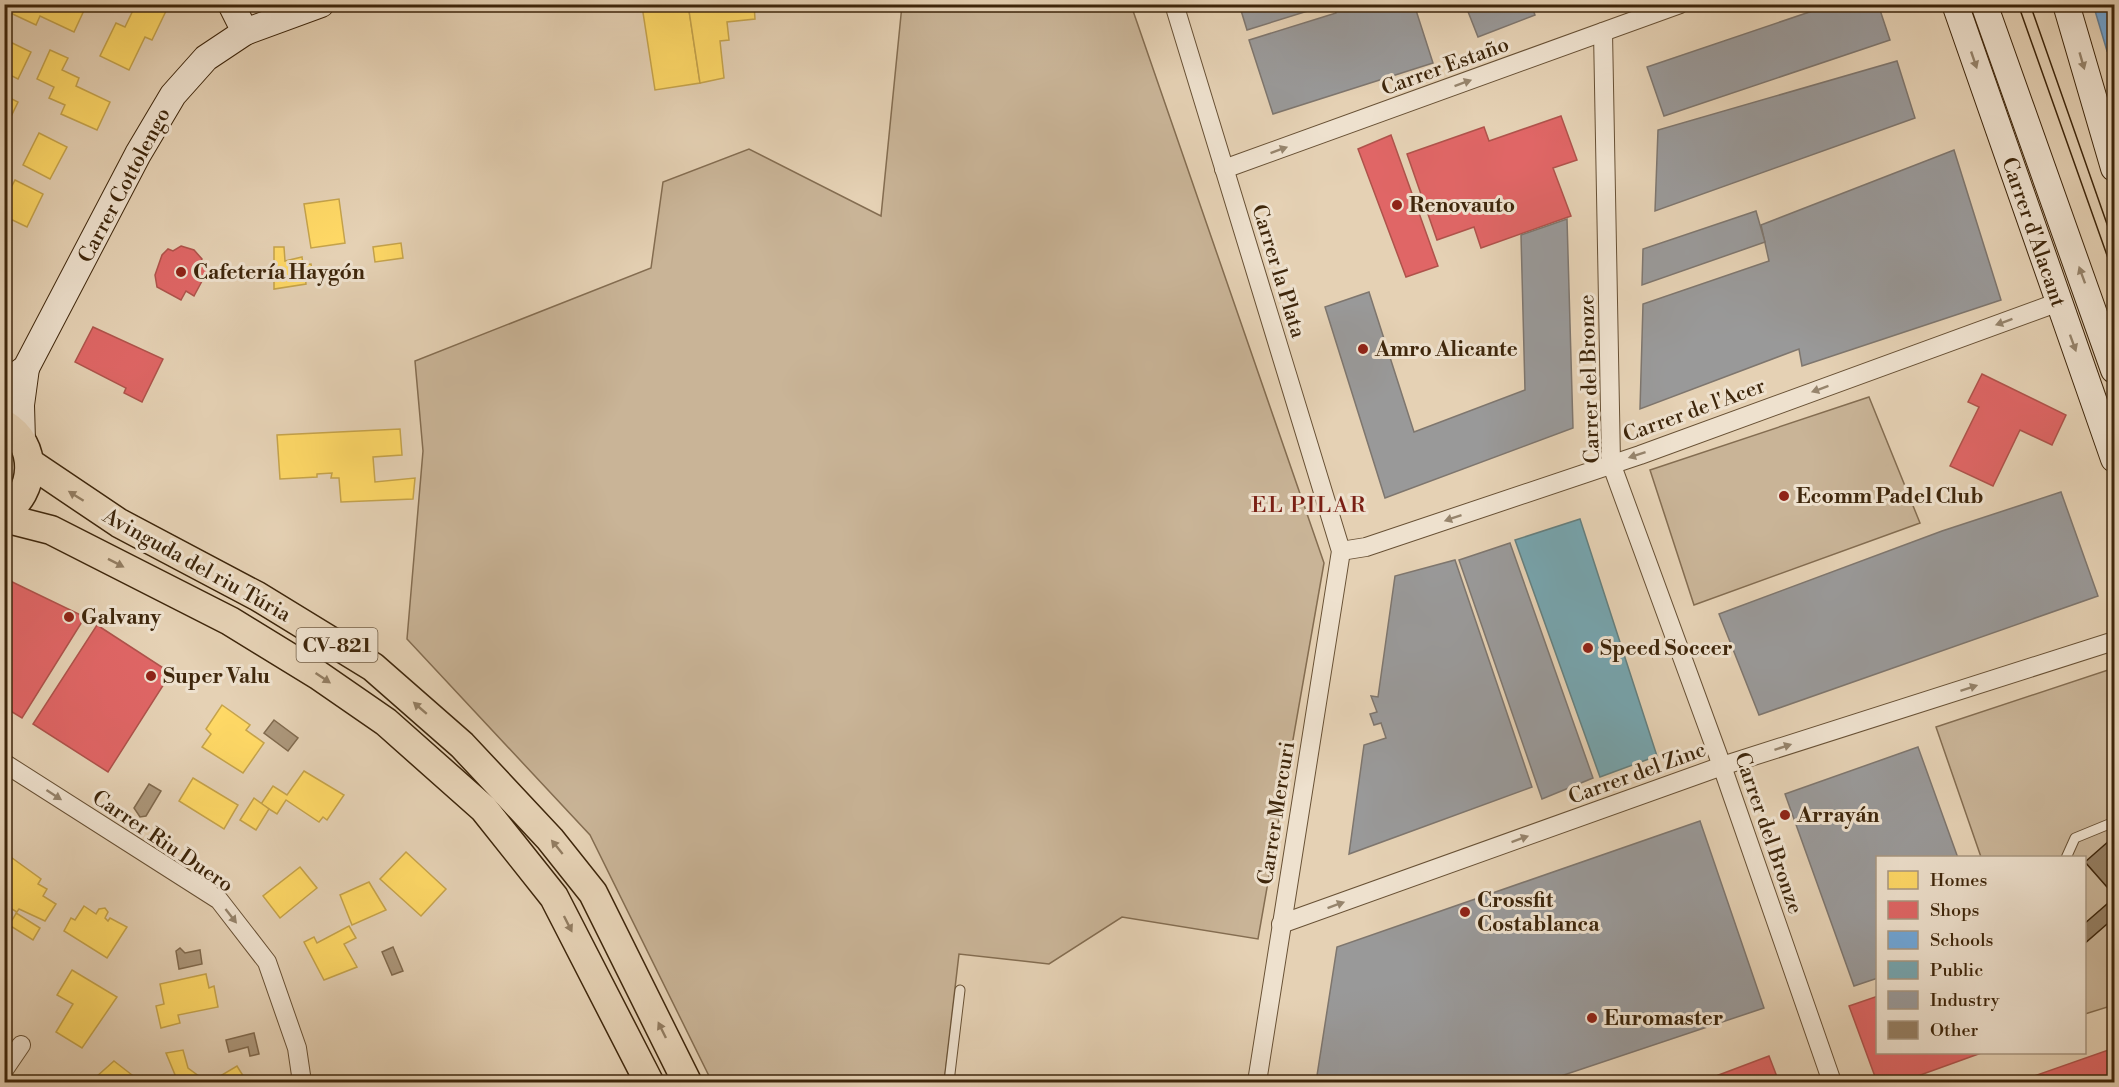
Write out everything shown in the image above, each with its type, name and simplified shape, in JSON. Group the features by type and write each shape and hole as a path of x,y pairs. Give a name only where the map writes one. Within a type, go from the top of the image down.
{"main road":[{"path":"231,4 245,32"},
{"name":"Carrer Cottolengo","path":"19,443 26,368 138,154 173,95 206,58 245,32 321,4"},
{"name":"Carrer d'Alacant","path":"1955,4 2115,459"},
{"name":"Carrer d'Alacant","path":"1984,4 2115,370"},
{"path":"2066,4 2115,168"},
{"name":"Carrer Cottolengo","path":"4,384 26,368"},
{"name":"CV-821","path":"4,516 24,495 29,480 19,443"},
{"name":"Avinguda del riu Túria","path":"19,443 119,523 257,596 373,667 462,745 550,839 593,893 687,1083"},
{"name":"Avinguda del riu Túria","path":"4,516 51,530 230,621 318,675 386,722 484,809 554,897 649,1083"}],"street":[{"name":"Carrer la Plata","path":"1174,4 1341,551"},
{"name":"Carrer Estaño","path":"1224,170 1680,4"},
{"name":"Carrer del Bronze","path":"1603,32 1611,464 1722,766 1832,1083"},
{"name":"Carrer de l'Acer","path":"1341,551 1366,547 1611,464 2059,302"},
{"name":"Carrer Mercuri","path":"1257,1083 1341,551"},
{"name":"Carrer del Zinc","path":"1281,924 1722,766 2115,641"},
{"name":"Carrer Riu Duero","path":"4,763 219,900 267,962 297,1048 302,1083"},
{"path":"4,1070 21,1045"}],"lane":[{"path":"2067,856 2075,838 2115,822"},
{"path":"949,1083 960,990"}],"shaded area":[{"path":"1027,4 1131,5 1324,563 1258,939 1122,917 1049,964 959,954 944,1082 712,1082 590,835 407,639 423,451 415,361 651,268 663,182 749,149 881,216 902,5 1015,5 1017,10"},
{"name":"Ecomm Padel Club","path":"1869,397 1920,523 1694,605 1650,470"},
{"path":"2114,668 2114,1005 2086,1014 2086,856 1981,856 1936,727"},
{"path":"274,720 298,738 288,751 264,733"},
{"path":"149,784 161,791 146,816 140,817 134,808"},
{"path":"393,947 403,971 392,975 382,952"},
{"path":"180,948 185,953 200,950 202,964 179,969 176,951"},
{"path":"254,1033 259,1054 250,1056 248,1047 229,1052 226,1040"}],"building: Homes":[{"path":"4,4 83,4 86,6 74,32 40,16 36,25 4,10"},
{"path":"136,4 168,7 152,40 145,37 129,70 100,56 116,23 125,27"},
{"path":"688,4 700,83 655,90 642,6"},
{"path":"688,4 754,4 755,19 727,22 729,40 720,41 724,78 700,83"},
{"path":"4,39 31,52 18,79 4,72"},
{"path":"50,50 68,58 62,70 79,78 76,86 110,102 97,130 61,114 65,105 49,98 54,87 37,79"},
{"path":"4,95 18,102 4,131"},
{"path":"39,133 67,147 50,179 23,165"},
{"path":"15,180 43,194 27,227 4,216 4,201"},
{"path":"339,199 345,243 311,248 304,204"},
{"path":"401,243 403,258 375,262 373,247"},
{"path":"274,247 284,247 285,261 302,257 303,265 311,264 312,271 305,273 306,284 274,289"},
{"path":"400,429 402,455 373,457 375,482 415,478 413,499 341,502 339,478 331,478 332,473 317,474 317,477 280,479 277,435"},
{"path":"222,705 250,725 246,730 264,743 243,773 202,747 211,734 206,729"},
{"path":"304,771 344,795 327,820 323,817 319,822 286,800 277,814 261,804 273,786 287,795"},
{"path":"193,778 238,805 224,829 179,801"},
{"path":"254,798 269,809 256,830 240,820"},
{"path":"406,852 446,889 421,916 380,879"},
{"path":"8,855 41,879 38,884 47,889 43,896 56,904 45,921 19,909 17,912 7,906 4,910 4,861"},
{"path":"300,867 317,888 280,918 263,896"},
{"path":"369,882 386,910 352,925 340,895"},
{"path":"84,906 96,914 99,909 105,908 108,912 105,918 108,921 110,918 127,927 107,958 64,931 71,918 75,920"},
{"path":"16,913 40,928 33,940 9,925"},
{"path":"349,926 356,938 344,944 357,967 324,980 304,942 314,937 317,943"},
{"path":"72,970 117,997 82,1048 56,1032 73,1004 57,995"},
{"path":"206,974 209,988 214,986 218,1007 178,1015 180,1023 161,1028 156,1006 164,1004 160,984"},
{"path":"183,1050 188,1068 203,1079 205,1077 212,1081 237,1066 247,1082 178,1082 166,1053"},
{"path":"114,1061 141,1082 100,1082 95,1078"}],"building: Shops":[{"path":"1561,116 1577,160 1553,168 1571,216 1481,248 1474,227 1437,240 1407,154 1484,127 1489,141"},
{"name":"Renovauto","path":"1391,135 1438,266 1406,277 1358,149"},
{"name":"Cafetería Haygón","path":"181,246 194,250 202,259 200,265 209,268 194,296 186,291 181,300 157,287 155,275 162,255 168,249 173,251"},
{"path":"93,327 163,359 142,402 124,393 126,388 75,362"},
{"path":"1982,374 2066,415 2052,445 2020,430 1993,486 1950,466 1979,407 1968,402"},
{"path":"4,578 85,617 22,718 4,707"},
{"path":"97,625 171,673 108,772 33,724"},
{"path":"1876,997 1876,1054 1978,1054 1901,1082 1877,1082 1849,1006"},
{"path":"2114,1048 2114,1082 2017,1082"},
{"path":"1769,1056 1779,1082 1700,1082"}],"building: Schools":[{"path":"2093,4 2114,4 2114,48 2107,51"}],"building: Public":[{"name":"Speed Soccer","path":"1580,519 1657,756 1600,777 1515,540"}],"building: Industry":[{"path":"1239,4 1309,4 1311,10 1247,30"},
{"path":"1334,4 1414,4 1433,63 1273,114 1249,40 1336,13"},
{"path":"1465,4 1531,4 1535,15 1478,37"},
{"path":"1833,4 1878,4 1890,40 1664,116 1647,67"},
{"path":"1897,61 1915,118 1655,211 1658,130"},
{"path":"1954,150 2001,300 1802,366 1799,349 1640,409 1643,304 1769,261 1761,225"},
{"path":"1756,211 1765,242 1642,285 1643,249"},
{"name":"Amro Alicante","path":"1567,219 1573,428 1385,498 1325,307 1369,292 1414,432 1525,390 1521,235"},
{"path":"2061,492 2098,596 1759,715 1719,614 1942,531"},
{"path":"1510,543 1593,778 1542,799 1459,560"},
{"path":"1455,560 1532,787 1349,854 1364,745 1386,738 1381,723 1374,725 1370,714 1377,712 1371,696 1378,697 1395,576"},
{"path":"1918,747 1957,856 1876,856 1876,979 1854,986 1785,794"},
{"path":"1700,821 1764,1008 1543,1082 1316,1082 1337,947"}],"building: Other":[{"path":"2110,840 2114,845 2114,895 2086,863"},
{"path":"2114,898 2114,918 2086,942 2086,922"}],"tram line":[{"path":"2018,4 2114,275"},
{"path":"2030,4 2114,244"}],"place":[{"name":"Renovauto","path":"1397,205"},
{"name":"Cafetería Haygón","path":"181,272"},
{"name":"Amro Alicante","path":"1363,349"},
{"name":"Ecomm Padel Club","path":"1784,496"},
{"name":"Galvany","path":"69,617"},
{"name":"Speed Soccer","path":"1588,648"},
{"name":"Super Valu","path":"151,676"},
{"name":"Arrayán","path":"1785,815"},
{"name":"Crossfit Costablanca","path":"1465,912"},
{"name":"Euromaster","path":"1592,1018"}],"district":[{"name":"EL PILAR","path":"1309,504"}]}
